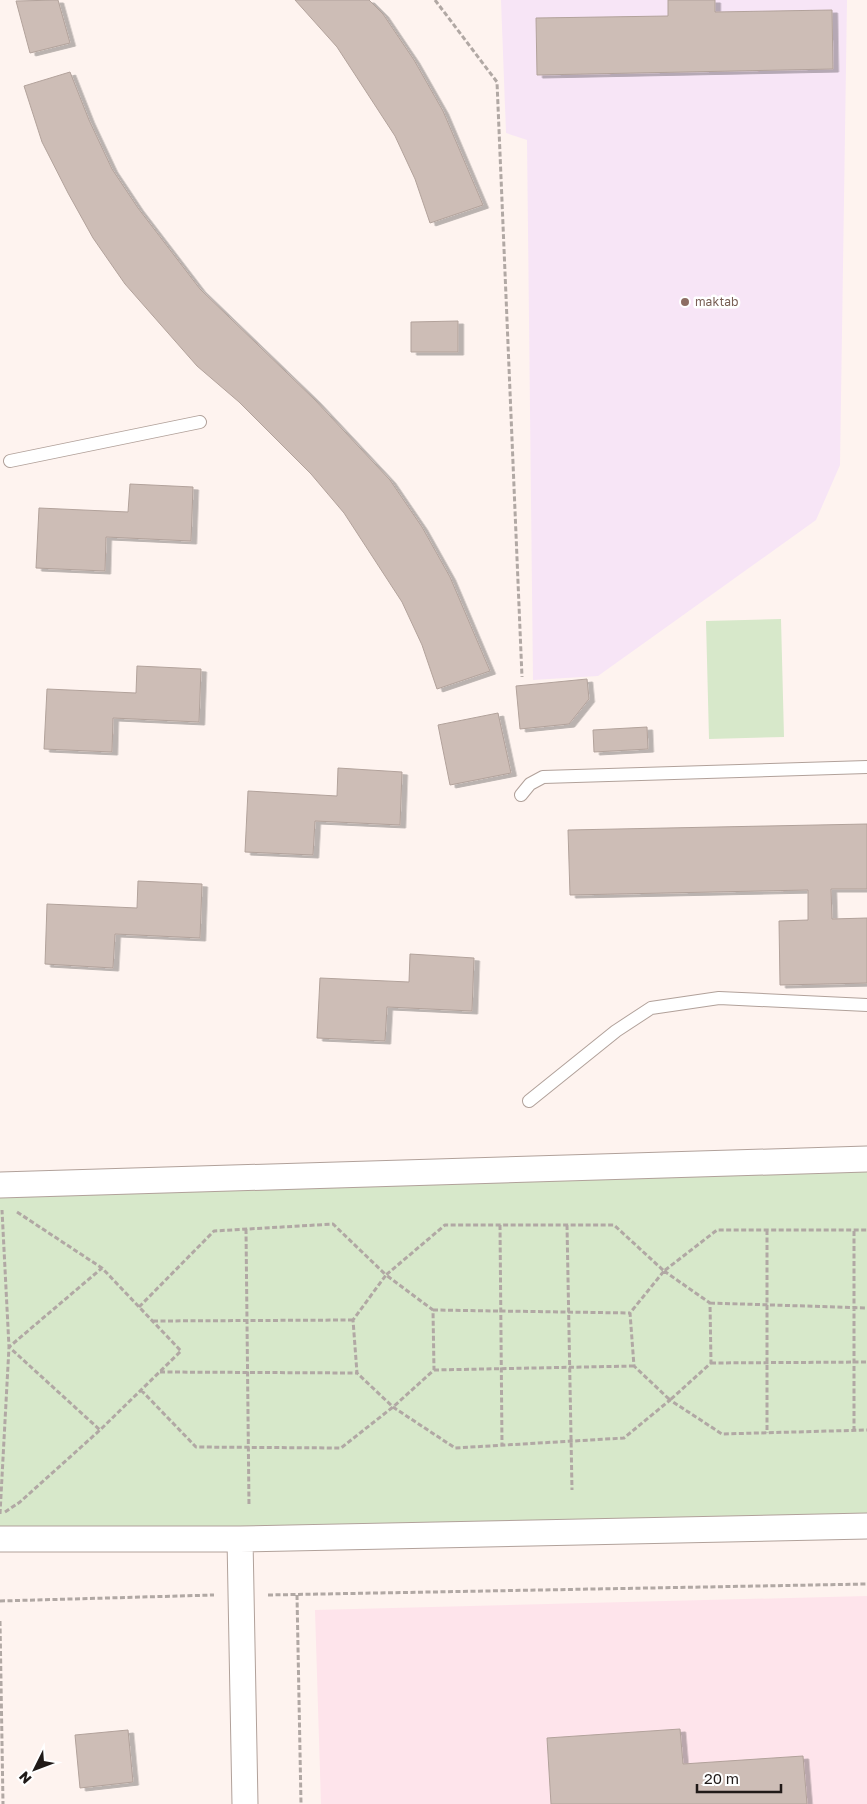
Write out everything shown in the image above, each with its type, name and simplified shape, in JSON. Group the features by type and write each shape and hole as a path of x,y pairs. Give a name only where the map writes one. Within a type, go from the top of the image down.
{"street":[{"path":"4,1198 867,1159"},
{"path":"0,1540 240,1539 867,1526"},
{"path":"240,1539 245,1804"}],"lane":[{"path":"10,461 200,422"},
{"path":"521,795 530,784 543,777 867,767"},
{"path":"529,1101 616,1031 651,1008 719,998 867,1005"}],"path":[{"path":"435,0 497,82 522,677"},
{"path":"4,1198 102,1268 182,1351 100,1430 20,1502 0,1514 9,1347 1,1224 4,1198"},
{"path":"139,1307 214,1230 333,1224 386,1275 433,1310 630,1313"},
{"path":"867,1308 710,1304 664,1271 614,1224 445,1225 386,1275 353,1320 357,1372 393,1407 455,1448 624,1438 711,1363 867,1362"},
{"path":"500,1225 502,1445"},
{"path":"567,1225 572,1490"},
{"path":"246,1229 249,1506"},
{"path":"867,1230 717,1230 664,1271 630,1313 634,1366 670,1400 722,1434 867,1430"},
{"path":"767,1230 767,1432"},
{"path":"854,1230 854,1431"},
{"path":"9,1347 102,1268"},
{"path":"710,1304 711,1363"},
{"path":"433,1310 434,1370"},
{"path":"153,1321 353,1320"},
{"path":"9,1347 100,1430"},
{"path":"141,1390 196,1447 341,1448 393,1407 434,1370 634,1366"},
{"path":"160,1372 357,1372"},
{"path":"265,1595 867,1584"},
{"path":"0,1601 220,1595"},
{"path":"298,1595 302,1804"},
{"path":"0,1621 3,1804"}],"shaded area":[{"name":"maktab","path":"501,0 847,0 840,465 816,520 598,676 533,680 527,140 506,133"},
{"path":"867,1596 867,1804 321,1804 315,1610"}],"green space":[{"path":"781,619 784,737 709,739 706,621"},
{"path":"867,1159 867,1526 0,1539 0,1185"}],"building":[{"path":"58,0 70,43 30,53 16,1"},
{"path":"295,0 369,0 383,14 414,60 443,111 483,205 430,223 415,179 395,136 337,47"},
{"path":"668,0 715,0 715,12 832,10 833,69 537,75 536,18 668,16"},
{"path":"70,72 89,120 112,169 138,208 200,289 315,400 390,480 422,527 450,577 490,671 437,689 422,645 402,602 344,513 311,474 239,402 197,366 125,284 93,238 68,193 42,142 24,86"},
{"path":"458,321 458,352 411,352 411,322"},
{"path":"130,484 193,487 191,541 106,537 105,571 36,568 39,508 128,512"},
{"path":"137,666 201,669 199,722 113,718 112,752 44,749 47,689 136,693"},
{"path":"587,679 589,699 569,724 520,729 516,686"},
{"path":"498,713 511,773 450,785 438,725"},
{"path":"647,727 648,749 594,752 593,730"},
{"path":"338,768 402,772 400,825 315,821 313,855 245,852 248,791 337,796"},
{"path":"867,824 867,889 831,889 832,919 867,918 867,983 780,985 779,921 808,920 808,890 570,895 568,830"},
{"path":"138,881 202,884 200,938 115,934 113,968 45,964 47,904 137,908"},
{"path":"410,954 474,958 472,1011 387,1007 385,1041 317,1038 320,978 409,982"},
{"path":"680,1729 683,1764 803,1756 807,1804 551,1804 547,1738"},
{"path":"128,1730 133,1782 80,1788 75,1735"}],"place":[{"name":"maktab","path":"685,302"}]}
